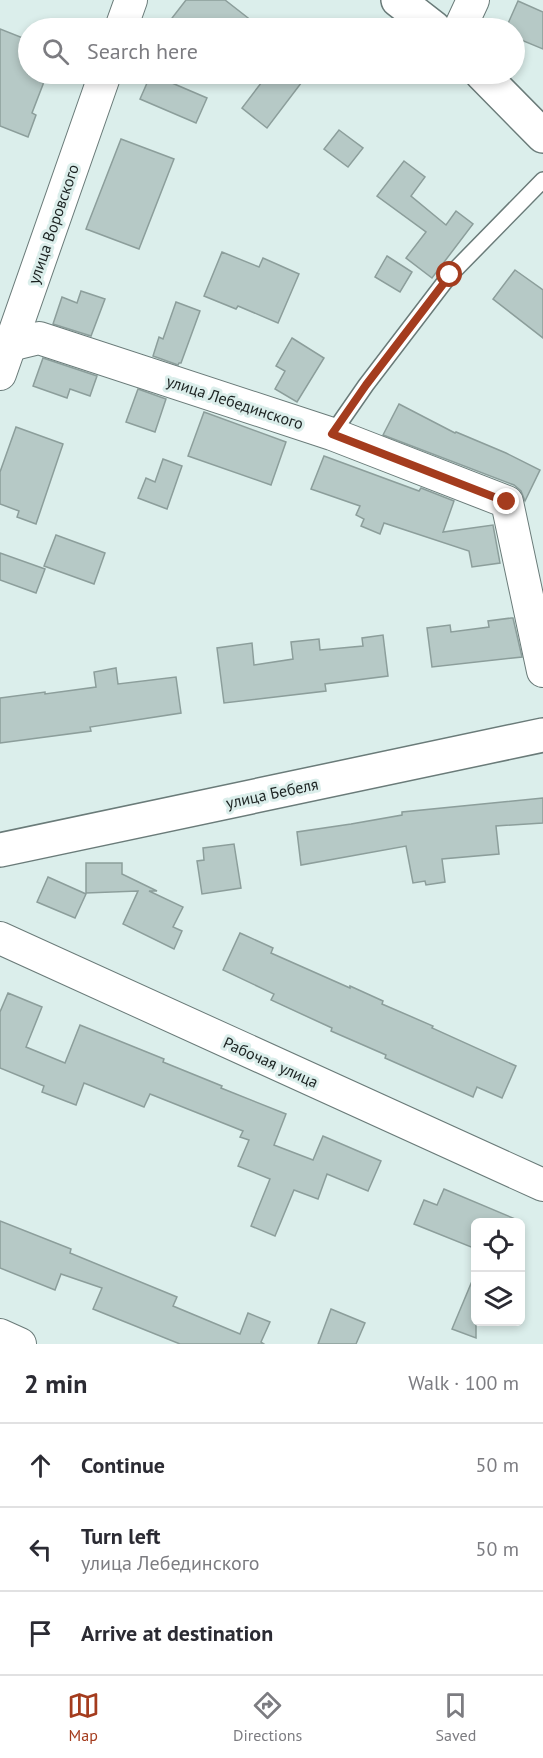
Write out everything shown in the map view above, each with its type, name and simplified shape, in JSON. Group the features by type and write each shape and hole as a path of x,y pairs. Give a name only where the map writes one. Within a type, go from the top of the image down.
{"street":[{"path":"124,18 130,0"},
{"path":"398,0 421,18"},
{"path":"465,18 473,0"},
{"name":"улица Воровского","path":"0,374 5,343 101,84"},
{"path":"492,84 543,136"},
{"name":"улица Лебединского","path":"5,343 39,338 332,434 507,502 543,671"},
{"name":"улица Бебеля","path":"0,850 543,735"},
{"name":"Рабочая улица","path":"0,938 543,1185"},
{"path":"0,1335 20,1344"}],"lane":[{"path":"332,434 366,385 450,275 543,180"}],"building":[{"path":"186,0 225,0 248,18 172,18"},
{"path":"518,1 543,12 543,49 525,42 525,18 510,18"},
{"path":"0,29 18,36 18,84 43,84 32,113 36,115 28,137 0,126"},
{"path":"147,84 174,84 207,98 196,123 140,99"},
{"path":"260,84 300,84 267,128 242,108"},
{"path":"339,130 363,148 348,167 324,149"},
{"path":"121,139 174,159 139,249 86,229"},
{"path":"404,161 425,177 411,196 446,225 456,211 473,224 432,278 406,258 426,232 377,196"},
{"path":"222,252 259,267 263,258 299,274 278,323 238,306 236,309 204,296"},
{"path":"387,256 412,272 400,292 375,277"},
{"path":"515,270 543,290 543,338 493,299"},
{"path":"81,291 105,299 91,336 53,324 62,297 77,303"},
{"path":"176,302 200,311 181,363 178,365 153,356 159,337 163,339"},
{"path":"292,338 324,358 297,402 275,389 285,371 276,366"},
{"path":"43,358 97,376 90,396 70,389 67,398 33,386"},
{"path":"138,389 166,399 155,432 126,422"},
{"path":"399,404 455,433 506,453 540,470 525,501 521,491 514,485 383,435"},
{"path":"204,412 286,442 271,485 188,456"},
{"path":"16,427 63,444 36,524 17,517 19,511 0,504 0,472"},
{"path":"324,456 419,491 421,488 454,501 443,532 493,525 500,563 472,567 469,551 384,523 380,534 361,526 364,519 356,515 360,506 311,489"},
{"path":"163,459 182,466 167,509 138,498 146,478 155,482"},
{"path":"56,535 105,553 94,584 44,566"},
{"path":"0,553 45,569 36,593 0,580"},
{"path":"513,618 522,657 432,667 427,628 450,625 451,632 489,627 488,621"},
{"path":"383,635 388,676 325,684 326,691 224,703 217,648 252,643 254,665 293,659 291,642 319,639 320,650 363,646 362,638"},
{"path":"116,668 118,684 176,677 181,713 90,727 91,731 0,743 0,698 96,687 94,672"},
{"path":"543,798 543,823 496,826 499,854 442,859 445,882 426,885 425,881 413,883 406,846 301,865 297,832 402,815 402,812"},
{"path":"234,844 241,888 202,894 197,861 204,860 203,848"},
{"path":"86,863 122,863 122,874 157,891 149,891 183,907 173,927 182,931 174,949 123,924 138,891 86,893"},
{"path":"48,877 86,894 75,918 37,902"},
{"path":"240,933 273,948 271,953 383,1001 382,1004 516,1066 502,1098 477,1087 473,1097 385,1058 386,1055 331,1031 332,1028 271,1000 274,994 223,970"},
{"path":"8,993 42,1007 26,1047 65,1063 80,1025 164,1059 163,1062 286,1114 274,1145 313,1160 323,1136 381,1161 368,1191 327,1174 318,1199 294,1190 275,1236 251,1226 270,1179 238,1166 249,1140 240,1137 243,1131 150,1094 144,1107 84,1083 76,1105 42,1092 44,1086 0,1068 0,1012"},
{"path":"444,1189 513,1218 471,1218 471,1247 414,1224 424,1200 437,1205"},
{"path":"0,1221 71,1249 70,1253 177,1297 173,1306 240,1334 248,1313 270,1322 261,1342 264,1344 180,1344 93,1309 102,1288 61,1274 55,1290 0,1268"},
{"path":"471,1284 471,1326 476,1326 476,1338 452,1329"},
{"path":"331,1309 365,1323 356,1344 318,1344"}],"route":[{"path":"450,275 366,385 332,434 507,502"}]}
